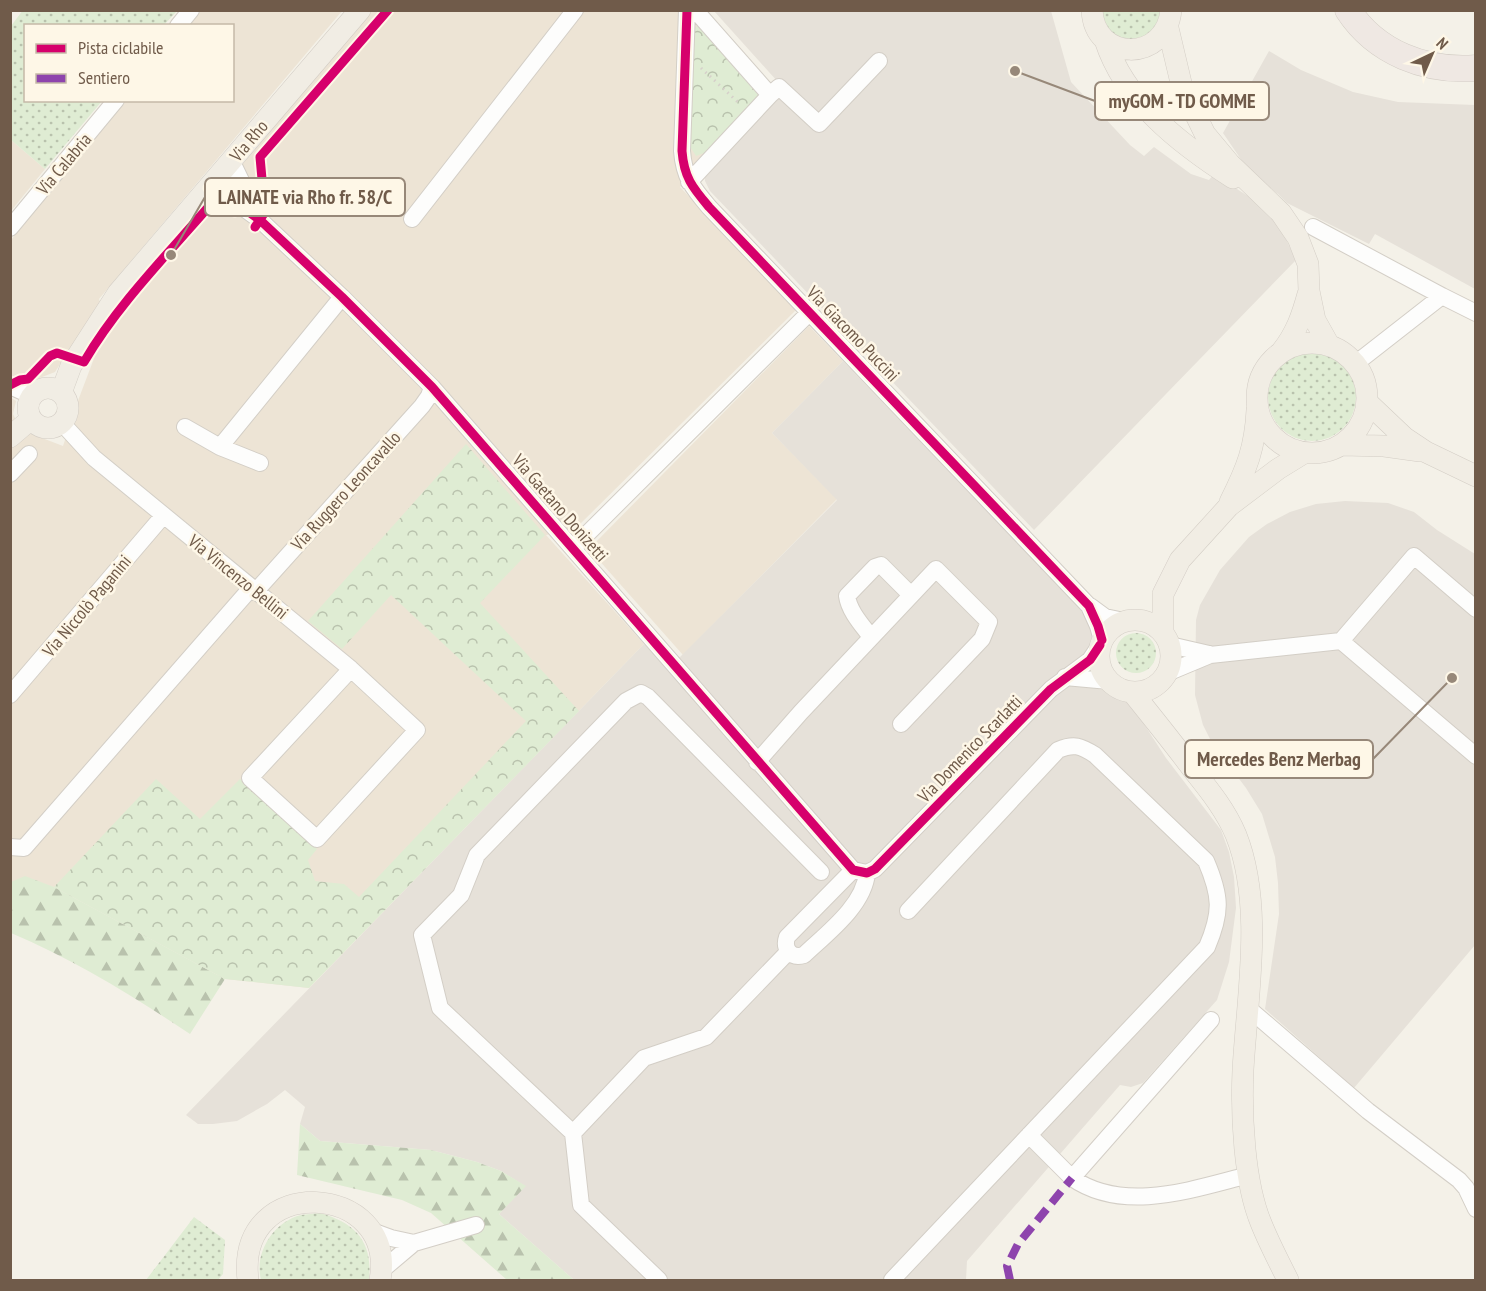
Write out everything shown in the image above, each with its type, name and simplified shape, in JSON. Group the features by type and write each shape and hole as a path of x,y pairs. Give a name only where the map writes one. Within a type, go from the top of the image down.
{"highway":[{"path":"1348,10 1370,36 1406,58 1444,69 1476,68"}],"main road":[{"name":"Via Rho","path":"61,393 71,366 118,292 232,162 360,10"},
{"path":"1092,10 1092,18 1097,30 1105,40 1111,59 1134,94 1165,128 1214,166 1266,199"},
{"path":"1105,40 1122,49 1140,49 1161,37 1169,19"},
{"path":"1169,19 1182,87 1205,134 1230,164 1281,213 1298,238 1308,264 1309,291 1315,320 1329,345"},
{"path":"1229,506 1247,468 1254,446 1257,390 1262,375 1270,362 1293,337 1309,291"},
{"path":"1257,406 1263,423 1273,437 1288,447 1304,453 1317,453 1342,445 1360,426 1367,402 1366,388 1355,364 1344,353 1329,345 1305,343 1282,351"},
{"path":"46,388 61,393 67,404 65,417 61,422 56,426 45,427 32,419 28,407 32,396 40,389 46,388"},
{"path":"1367,402 1392,428 1426,452 1476,476"},
{"path":"10,437 32,419"},
{"path":"1342,445 1384,446 1426,452"},
{"path":"1165,676 1154,687 1143,692 1123,691 1108,681 1102,672 1099,662 1101,643 1115,625 1128,620 1163,594 1180,560 1229,506 1278,469 1304,453"},
{"path":"1163,594 1166,639 1172,657 1165,676 1159,706 1163,730"},
{"path":"1128,620 1143,620 1154,625 1166,639"},
{"path":"1132,692 1220,805 1236,835 1245,863 1250,906 1251,948 1243,1072 1244,1125 1249,1175 1260,1221 1288,1281"},
{"path":"248,1281 246,1266 250,1246 260,1227 275,1213 294,1204 315,1201 336,1204 355,1214 369,1230 379,1249 381,1275"}],"street":[{"path":"180,24 190,10"},
{"path":"412,219 575,10"},
{"name":"Via Giacomo Puccini","path":"687,10 682,151 683,165 689,182 709,207 1089,606 1098,626 1101,643"},
{"path":"695,10 770,95"},
{"path":"689,182 779,87 819,123 879,61"},
{"name":"Via Calabria","path":"10,228 114,102"},
{"name":"Via Gaetano Donizetti","path":"232,162 246,196 260,220"},
{"name":"Via Gaetano Donizetti","path":"208,188 231,199 260,220 342,297 432,387 757,762 861,872"},
{"path":"1313,227 1476,313"},
{"path":"1355,364 1443,296"},
{"path":"220,447 342,297"},
{"path":"573,548 810,312"},
{"path":"10,386 32,396"},
{"name":"Via Ruggero Leoncavallo","path":"10,847 24,848 253,590 422,406 432,387"},
{"name":"Via Vincenzo Bellini","path":"61,422 94,458 351,669 417,729 316,839 250,778 351,669"},
{"path":"185,426 220,447 260,463"},
{"path":"10,474 29,454"},
{"name":"Via Niccolò Paganini","path":"10,695 163,516"},
{"path":"1165,676 1210,655 1341,641 1414,556 1476,609"},
{"path":"871,638 848,603 847,596 875,567 881,565 911,595"},
{"path":"757,762 936,569 989,622 982,639 901,724"},
{"path":"1089,606 1105,617 1128,620"},
{"path":"1166,639 1210,655"},
{"path":"1341,641 1476,756"},
{"name":"Via Domenico Scarlatti","path":"788,952 785,942 787,937 861,872 875,869 1065,677 1090,660 1101,643"},
{"path":"1065,677 1108,681"},
{"path":"660,1281 581,1205 573,1133 440,1008 422,935 461,895 477,855 626,701 641,693 648,697 821,872"},
{"path":"892,1281 1207,947 1216,927 1219,906 1216,884 1206,861 1095,755 1083,748 1069,745 1058,750 908,911"},
{"path":"756,806 765,808 784,792"},
{"path":"573,1133 644,1058 706,1037 788,952 798,957 804,955 857,902 866,884 861,872"},
{"path":"1248,1008 1368,1111 1459,1180 1467,1188 1476,1209"},
{"path":"1072,1178 1211,1020"},
{"path":"1029,1135 1072,1178 1103,1194 1132,1197 1188,1190 1249,1175"},
{"path":"381,1275 414,1243 476,1225"},
{"path":"369,1230 414,1243"}],"path":[{"path":"686,63 693,63 700,67 751,115"}],"shaded area":[{"path":"201,11 342,11 99,299 100,302 55,372 24,384 11,375 11,240 125,102 234,102 234,24 189,24"},
{"path":"366,11 688,11 767,95 680,187 797,309 574,530 546,535 644,644 309,988 225,979 54,887 11,882 10,397 16,401 13,414 18,424 29,433 63,446 112,311"},
{"path":"714,11 1051,11 1071,82 1130,145 1144,156 1154,147 1191,174 1209,180 1214,174 1263,206 1280,227 1296,260 1034,530 710,191 705,181 704,171 778,82"},
{"path":"1269,51 1301,70 1353,92 1398,102 1475,105 1475,289 1375,234 1369,244 1287,203 1253,177 1223,133"},
{"path":"11,140 45,169 11,211"},
{"path":"809,326 843,361 772,433 837,499 683,655 589,549"},
{"path":"843,361 1089,618 1095,631 1093,644 1087,657 1099,689 1119,694 1126,700 1166,758 1221,830 1229,852 1234,877 1236,908 1229,962 1217,1000 1143,1083 1131,1087 1120,1085 967,1261 966,1280 574,1280 499,1214 525,1186 501,1171 431,1150 320,1141 300,1124 305,1107 285,1090 267,1104 237,1121 198,1124 186,1115 644,644 668,669 837,500 772,433"},
{"path":"1345,501 1388,503 1414,512 1475,554 1475,945 1354,1088 1265,1009 1279,914 1275,857 1262,814 1246,788 1212,743 1203,725 1195,695 1196,620 1200,605 1220,570 1249,537 1267,524 1290,512 1316,504"}],"green space":[{"path":"23,10 177,11 165,24 24,24 24,102 101,102 45,169 11,140 11,26"},
{"path":"1100,11 1164,11 1152,35 1123,41 1106,28"},
{"path":"701,24 759,95 704,153 696,156 691,148 694,28"},
{"path":"1312,353 1337,360 1349,372 1356,397 1349,422 1337,434 1312,441 1287,434 1275,422 1268,397 1275,372 1287,360"},
{"path":"466,444 545,535 480,603 579,711 309,988 225,979 54,887 156,779 200,819 240,779 317,849 308,860 315,881 344,884 359,897 526,721 391,595 342,649 308,621"},
{"path":"1136,633 1144,634 1150,639 1155,645 1155,661 1150,667 1144,672 1136,673 1128,672 1122,667 1117,661 1116,653 1117,645 1122,639 1128,634"},
{"path":"25,876 54,887 225,979 190,1034 102,979 57,954 11,933 11,882"},
{"path":"300,1124 320,1141 431,1150 501,1171 526,1186 499,1214 574,1280 507,1280 431,1213 402,1200 297,1175"},
{"path":"320,1213 343,1222 360,1236 368,1255 369,1280 261,1280 260,1259 263,1249 274,1232 291,1219 301,1215"},
{"path":"194,1217 225,1240 223,1274 218,1280 146,1280"}],"marked path":[{"path":"1010,1280 1007,1266 1018,1244 1072,1178"}],"cycle path":[{"path":"255,227 265,212 260,157 388,10"},
{"path":"687,10 682,151 687,175 694,187 709,207 1089,606 1102,640"},
{"path":"209,188 231,199 260,220 342,297 432,387 853,870 867,873 875,869 1051,689 1090,660 1100,645"},
{"path":"10,385 28,379 50,356 57,353 84,362 128,300 211,204 228,205 235,211"}],"place":[{"name":"myGOM - TD GOMME","path":"1015,71"},
{"name":"LAINATE via Rho fr. 58/C","path":"171,255"},
{"name":"Mercedes Benz Merbag","path":"1452,678"}]}
